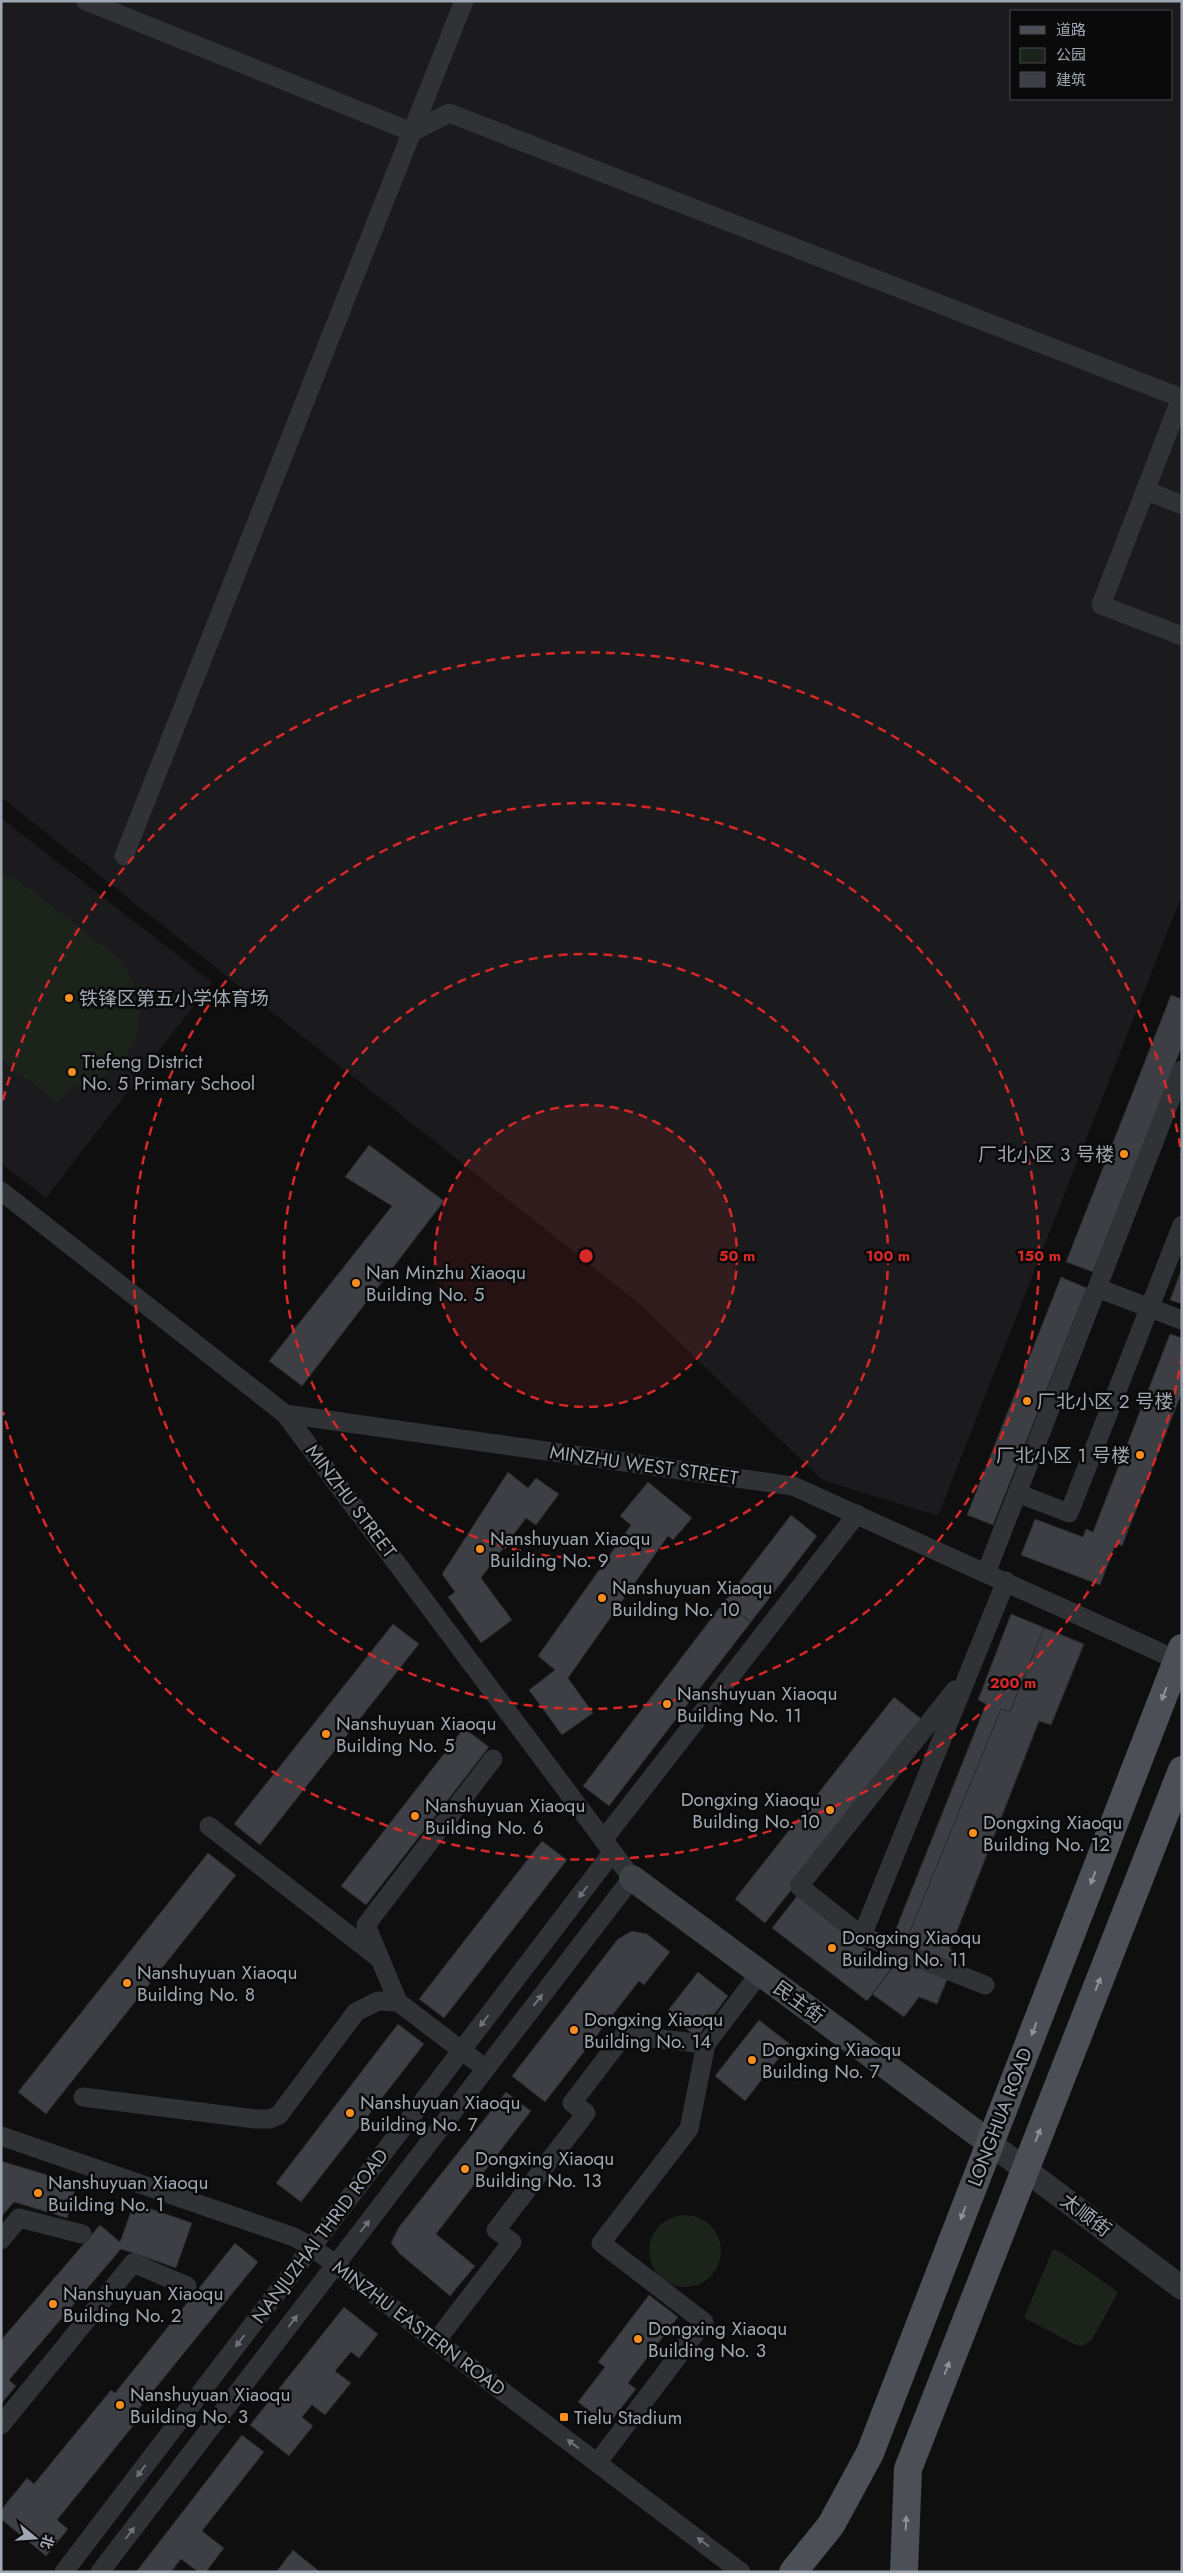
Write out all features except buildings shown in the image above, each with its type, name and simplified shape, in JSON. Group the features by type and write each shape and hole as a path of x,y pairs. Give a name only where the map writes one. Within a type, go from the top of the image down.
{"main road":[{"name":"LONGHUA ROAD","path":"793,2572 831,2525 870,2453 1179,1654"},
{"path":"904,2572 908,2468 1182,1770"},
{"name":"民主街","path":"632,1878 990,2143"}],"street":[{"path":"86,1 412,132 449,113 1181,398 1100,605 1182,636"},
{"path":"124,856 464,1"},
{"path":"1145,490 1182,505"},
{"path":"986,1572 1182,1070"},
{"name":"MINZHU STREET","path":"1,1191 285,1414 632,1878"},
{"path":"1017,1493 1069,1514 1182,1225"},
{"path":"1097,1288 1182,1320"},
{"name":"MINZHU WEST STREET","path":"285,1414 793,1486 1006,1582 1179,1654"},
{"name":"NANJUZHAI THRID ROAD","path":"64,2572 462,2050 608,1847 857,1514"},
{"path":"862,1936 1006,1582"},
{"path":"969,1672 799,1886 862,1936 985,1985"},
{"path":"486,2069 398,2002 366,1925 493,1759"},
{"path":"209,1826 381,1960"},
{"name":"NANJUZHAI THRID ROAD","path":"100,2572 632,1878"},
{"path":"597,2463 704,2322 601,2243 689,2129 706,2044 760,1973"},
{"path":"83,2096 255,2119 270,2119 280,2116 356,2012 378,2001 398,2002"},
{"path":"436,2341 512,2242 496,2230 586,2113 572,2103 624,2035 706,2044"},
{"name":"MINZHU EASTERN ROAD","path":"1,2136 294,2237 312,2247 742,2572"},
{"name":"太顺街","path":"990,2143 1182,2288"},
{"path":"1,2240 20,2218 82,2234"},
{"path":"1,2424 133,2263 187,2286"}],"shaded area":[{"path":"1,1 1182,1 1182,895 938,1516 822,1480 642,1306 1,797"},
{"name":"Tiefeng District No. 5 Primary School","path":"1,818 212,982 46,1198 1,1163"}],"green space":[{"name":"铁锋区第五小学体育场","path":"1,874 17,879 120,959 134,983 140,1012 136,1040 121,1063 101,1078 70,1088 58,1103 1,1059"},
{"path":"685,2215 699,2218 711,2225 718,2237 721,2251 718,2265 711,2277 699,2284 685,2287 671,2284 659,2277 652,2265 649,2251 652,2237 659,2225 671,2218"},
{"path":"1053,2249 1061,2252 1118,2292 1092,2340 1082,2346 1074,2344 1024,2318"}],"place":[{"name":"铁锋区第五小学体育场","path":"69,998"},
{"name":"Tiefeng District No. 5 Primary School","path":"72,1072"},
{"name":"厂北小区 3 号楼","path":"1124,1154"},
{"name":"Nan Minzhu Xiaoqu Building No. 5","path":"356,1283"},
{"name":"厂北小区 2 号楼","path":"1027,1401"},
{"name":"厂北小区 1 号楼","path":"1140,1455"},
{"name":"Nanshuyuan Xiaoqu Building No. 9","path":"480,1549"},
{"name":"Nanshuyuan Xiaoqu Building No. 10","path":"602,1598"},
{"name":"Nanshuyuan Xiaoqu Building No. 11","path":"667,1704"},
{"name":"Nanshuyuan Xiaoqu Building No. 5","path":"326,1734"},
{"name":"Dongxing Xiaoqu Building No. 10","path":"830,1810"},
{"name":"Nanshuyuan Xiaoqu Building No. 6","path":"415,1816"},
{"name":"Dongxing Xiaoqu Building No. 12","path":"973,1833"},
{"name":"Dongxing Xiaoqu Building No. 11","path":"832,1948"},
{"name":"Nanshuyuan Xiaoqu Building No. 8","path":"127,1983"},
{"name":"Dongxing Xiaoqu Building No. 14","path":"574,2030"},
{"name":"Dongxing Xiaoqu Building No. 7","path":"752,2060"},
{"name":"Nanshuyuan Xiaoqu Building No. 7","path":"350,2113"},
{"name":"Dongxing Xiaoqu Building No. 13","path":"465,2169"},
{"name":"Nanshuyuan Xiaoqu Building No. 1","path":"38,2193"},
{"name":"Nanshuyuan Xiaoqu Building No. 2","path":"53,2304"},
{"name":"Dongxing Xiaoqu Building No. 3","path":"638,2339"},
{"name":"Nanshuyuan Xiaoqu Building No. 3","path":"120,2405"},
{"name":"Tielu Stadium","path":"564,2417"}]}
